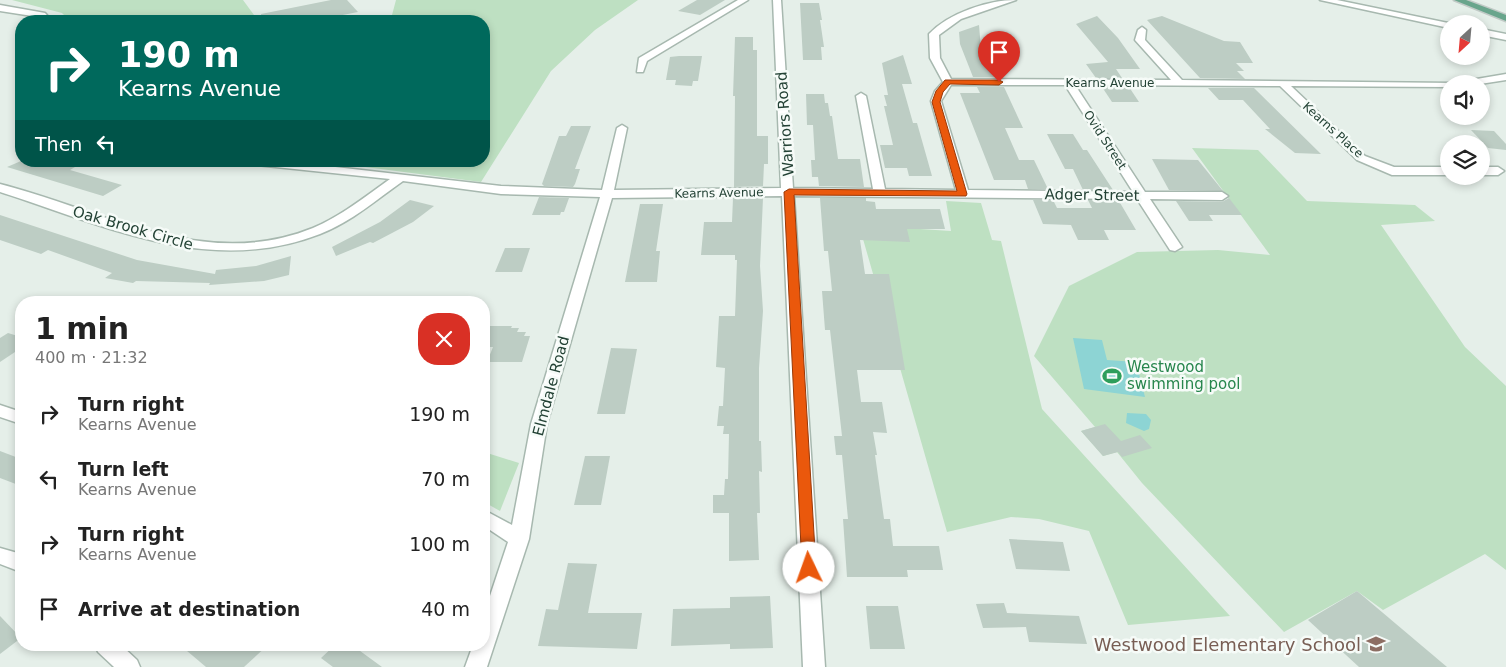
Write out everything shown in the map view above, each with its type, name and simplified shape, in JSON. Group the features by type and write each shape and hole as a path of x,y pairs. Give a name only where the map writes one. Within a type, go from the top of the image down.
{"main road":[{"path":"1458,0 1506,18"}],"street":[{"path":"640,70 642,60 744,0"},
{"name":"Warriors Road","path":"777,0 814,667"},
{"path":"963,194 936,102 940,91 948,82 935,58 934,34 958,17 1012,0"},
{"path":"1324,0 1440,23"},
{"path":"0,8 42,15"},
{"path":"1142,30 1140,40 1179,83"},
{"path":"1490,34 1506,37"},
{"path":"1490,79 1506,77"},
{"name":"Kearns Avenue","path":"948,82 1440,84"},
{"name":"Ovid Street","path":"1068,83 1175,247"},
{"name":"Kearns Place","path":"1282,83 1361,158 1392,171 1440,171"},
{"path":"861,96 880,193"},
{"name":"Elmdale Road","path":"490,627 519,539 539,424 569,317 607,194 622,128"},
{"name":"Kearns Avenue","path":"305,167 501,190 607,194 789,192 963,194"},
{"path":"1490,171 1498,171"},
{"name":"Oak Brook Circle","path":"0,188 170,242 198,247 232,246 290,238 323,228 360,206 401,177"},
{"name":"Adger Street","path":"963,194 1222,196"},
{"path":"0,411 15,416"},
{"path":"490,520 519,539"},
{"path":"0,556 9,557 15,560"},
{"path":"112,651 129,667"},
{"name":"Elmdale Road","path":"476,667 482,651"}],"green space":[{"path":"12,0 243,0 254,15 64,15"},
{"path":"396,0 638,0 595,30 551,71 481,182 365,167 490,167 490,15 392,15"},
{"path":"1192,148 1258,150 1307,201 1415,205 1435,221 1381,225 1465,347 1506,386 1506,570 1485,554 1383,610 1357,591 1284,632 1142,483 1117,452 1103,456 1081,431 1095,427 1034,356 1069,286 1137,252 1218,250 1270,255"},
{"path":"946,201 981,203 992,240 1001,241 1042,409 1230,616 1128,625 1089,531 1039,519 1011,517 947,532 859,225 951,231"},
{"path":"490,454 519,463 500,511 490,505"}],"water":[{"path":"1073,338 1102,340 1107,360 1136,362 1145,397 1084,389"},
{"path":"1127,413 1146,414 1151,420 1149,429 1144,431 1126,423"}],"building":[{"path":"331,0 347,0 358,12 343,15 261,14"},
{"path":"697,0 725,0 700,15 678,11"},
{"path":"800,3 819,3 824,47 821,47 822,60 803,60"},
{"path":"1097,16 1118,38 1140,69 1116,69 1122,78 1096,78 1086,64 1108,62 1076,24"},
{"path":"1162,16 1224,41 1240,42 1253,63 1236,63 1244,71 1237,71 1245,79 1200,78 1147,20"},
{"path":"979,25 982,61 993,63 999,77 973,77 960,44 959,32"},
{"path":"735,37 753,37 753,50 757,50 757,136 768,136 768,164 764,164 763,186 734,187 735,96 733,96"},
{"path":"903,55 912,84 902,84 913,123 917,123 932,176 909,176 907,168 885,168 880,145 893,145 884,106 887,106 884,95 888,95 882,63"},
{"path":"702,56 698,81 693,81 692,86 675,85 676,80 666,80 670,57"},
{"path":"977,87 1004,87 1023,128 1005,128 1019,160 1034,160 1048,189 1028,189 1025,180 994,180 960,93 980,93"},
{"path":"1102,87 1129,87 1139,102 1112,102"},
{"path":"1208,88 1254,88 1321,154 1295,153 1265,129 1270,129 1243,100 1219,100"},
{"path":"806,94 824,94 825,103 828,103 830,116 832,116 838,159 860,159 864,187 819,186 818,177 812,177 811,160 815,160 813,125 807,125"},
{"path":"571,126 591,126 575,169 580,169 575,184 573,187 544,186 542,184 559,136 566,136"},
{"path":"1471,130 1494,131 1506,144 1506,150 1490,148 1490,135 1476,135"},
{"path":"1047,134 1073,134 1083,150 1087,150 1113,190 1083,190 1073,169 1065,169"},
{"path":"1152,159 1198,160 1223,191 1169,190"},
{"path":"15,164 15,167 75,167 70,170 122,185 103,196 7,167"},
{"path":"539,197 569,198 564,212 561,212 560,215 532,215"},
{"path":"733,198 763,198 760,266 763,311 759,368 759,441 761,441 762,472 759,471 760,513 757,513 759,560 729,561 729,513 713,513 713,495 724,495 725,479 728,479 729,434 723,434 724,426 717,426 719,406 723,406 725,368 716,367 719,316 735,316 737,260 735,260 735,255 701,255 704,222 732,222"},
{"path":"820,198 866,198 866,201 875,202 876,209 940,209 945,229 907,229 910,242 860,240 865,274 889,274 905,370 857,370 861,402 882,402 887,433 873,432 884,519 890,519 893,546 939,546 943,570 907,570 908,577 847,577 843,519 848,519 842,455 836,455 834,436 842,436 830,330 825,330 822,291 832,291 828,251 824,251"},
{"path":"1229,198 1242,215 1209,215 1213,221 1189,221 1176,201 1222,202"},
{"path":"410,200 434,206 413,222 373,243 370,242 336,256 332,247 380,222"},
{"path":"1033,200 1053,200 1057,208 1092,208 1088,200 1119,201 1136,230 1104,230 1109,240 1078,240 1071,225 1043,224"},
{"path":"640,204 663,204 656,251 660,251 657,282 625,282"},
{"path":"0,215 137,260 215,274 216,270 256,266 291,256 289,275 264,281 209,285 210,283 136,281 133,283 105,278 112,273 48,250 41,254 0,240"},
{"path":"505,248 530,248 522,272 495,272"},
{"path":"490,326 512,326 511,328 519,328 517,332 526,332 524,336 530,336 522,362 490,362 493,347 490,347"},
{"path":"8,333 15,335 15,352 0,362 0,338"},
{"path":"611,348 637,349 625,414 597,414"},
{"path":"1105,424 1121,441 1140,435 1152,448 1122,457 1118,452 1103,456 1081,431"},
{"path":"0,451 15,457 15,484 0,478"},
{"path":"585,456 610,456 601,505 574,505"},
{"path":"1009,539 1063,542 1070,571 1016,569"},
{"path":"568,563 597,564 588,613 642,613 637,649 538,646 546,609 558,610"},
{"name":"Westwood Elementary School","path":"1357,591 1447,667 1359,667 1308,620"},
{"path":"770,596 773,648 730,649 730,644 671,646 673,609 730,608 730,597"},
{"path":"1004,603 1007,613 1079,616 1087,644 1029,642 1026,627 983,628 976,604"},
{"path":"866,606 898,606 905,649 870,649"},
{"path":"0,616 15,632 15,643 0,654"},
{"path":"187,651 261,651 244,667 206,667"},
{"path":"329,651 360,651 382,667 333,667 321,658"}],"place":[{"name":"Westwood swimming pool","path":"1112,376"},
{"name":"Westwood Elementary School","path":"1376,644"}],"route":[{"path":"809,568 789,192 963,194 936,102 940,91 948,82 999,82"}]}
